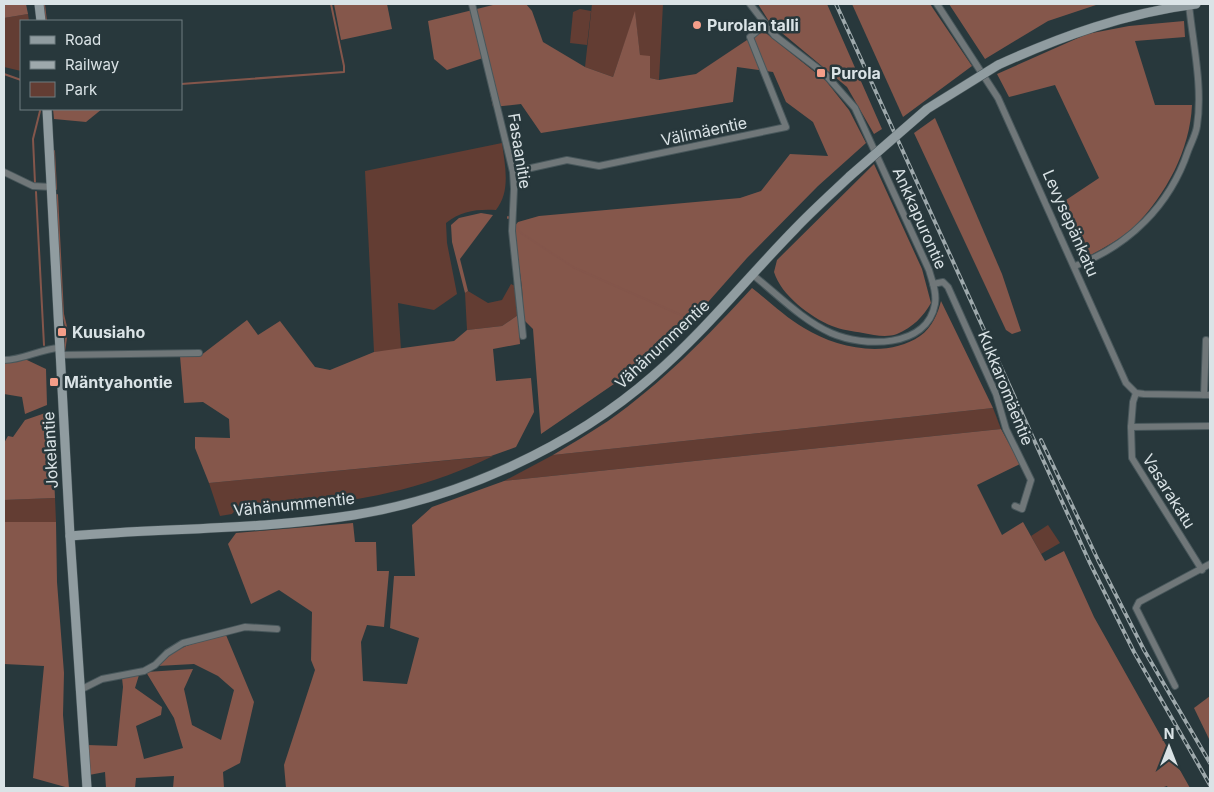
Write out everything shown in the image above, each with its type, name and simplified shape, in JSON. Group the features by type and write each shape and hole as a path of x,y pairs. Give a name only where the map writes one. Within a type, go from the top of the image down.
{"main road":[{"path":"39,4 41,20"},
{"name":"Vähänummentie","path":"70,536 242,526 354,514 448,490 518,462 571,436 615,407 694,339 794,230 850,176 927,109 998,64 1067,34 1117,20 1193,4"},
{"name":"Jokelantie","path":"47,110 59,352 87,788"}],"street":[{"name":"Fasaanitie","path":"472,4 513,172 512,232 523,336"},
{"name":"Ankkapurontie","path":"750,4 764,25 774,35 825,74 855,108 933,284 935,304 931,315 919,331 887,342 867,342 831,333 810,321 753,275"},
{"name":"Levysepänkatu","path":"937,4 998,98 1126,383 1136,393"},
{"path":"1075,266 1140,229 1171,190 1185,160 1197,127 1198,92 1193,4"},
{"name":"Välimäentie","path":"513,172 568,160 599,166 786,127 750,37 764,25"},
{"path":"4,172 33,186 52,187"},
{"name":"Kukkaromäentie","path":"933,284 943,282 948,287 996,394 1006,429 1031,480 1022,509 1015,506"},
{"path":"1136,393 1158,396 1207,395 1206,340"},
{"path":"4,360 16,360 43,350 59,352 200,353"},
{"name":"Vasarakatu","path":"1136,393 1133,402 1131,427 1131,450 1135,464 1202,570"},
{"path":"1131,427 1210,426"},
{"path":"1175,686 1136,608 1138,602 1202,570 1210,564"},
{"path":"80,690 102,679 144,671 155,665 167,653 183,643 245,626 277,629"}],"green space":[{"path":"592,4 663,4 659,80 650,78 640,56 635,13 613,77 585,67"},
{"path":"580,9 591,11 587,45 570,43 573,12"},
{"path":"28,14 29,20 20,20 20,71 4,67 4,18"},
{"path":"502,143 506,178 501,203 496,210 470,212 457,216 446,223 447,243 457,294 434,310 398,303 401,350 374,352 365,171"},
{"path":"511,284 517,287 518,315 502,326 467,330 465,293 468,291 488,303 502,300"},
{"path":"993,408 1001,429 504,481 553,455"},
{"path":"493,456 448,475 401,490 354,500 305,506 256,503 239,508 232,514 220,516 209,483"},
{"path":"55,498 56,522 4,522 4,500"},
{"path":"1048,525 1060,543 1041,554 1031,536"}],"shaded area":[{"path":"4,4 26,4 28,14 4,18"},
{"path":"334,4 387,4 392,29 341,40"},
{"path":"497,4 526,4 532,11 543,42 585,67 613,77 635,11 640,55 650,56 650,78 659,80 696,74 762,30 826,81 849,110 866,143 818,186 747,258 686,327 614,384 541,434 533,329 524,320 514,227 518,222 539,216 740,198 761,191 790,154 828,156 813,122 786,102 773,72 737,67 733,102 541,133 521,104 493,107 483,58 447,70 434,59 428,21"},
{"path":"758,4 827,4 882,129 874,134 847,87 770,23"},
{"path":"852,4 930,4 972,66 903,117"},
{"path":"949,4 1099,4 1048,21 985,59"},
{"path":"1184,21 1185,37 1135,41 1155,105 1192,105 1187,139 1181,155 1166,186 1134,227 1116,241 1082,260 1060,204 1099,178 1055,85 1009,97 997,74 1087,34 1129,26"},
{"path":"53,110 101,110 86,122 54,119"},
{"path":"935,118 1002,274 1021,331 1012,334 1006,330 914,133"},
{"path":"874,164 922,269 931,303 925,313 913,325 897,334 889,336 843,329 823,322 790,297 783,289 774,272 777,260"},
{"path":"481,213 493,215 460,259 468,291 465,293 452,242 451,225 459,218"},
{"path":"752,288 804,328 831,341 862,348 892,347 907,343 920,336 934,320 941,301 993,408 553,455 628,407 701,341"},
{"path":"518,315 520,344 493,349 496,381 531,378 534,412 516,447 491,456 209,483 195,448 195,437 230,438 229,419 203,402 184,403 180,356 200,356 247,320 258,335 280,321 315,367 330,370 374,352 454,341 467,330 502,326"},
{"path":"4,358 27,360 46,369 47,405 25,414 22,397 4,394"},
{"path":"51,411 55,498 4,500 4,443 8,436 13,437 25,420"},
{"path":"1001,429 1020,464 977,485 1002,535 1023,522 1045,561 1064,551 1094,617 1190,788 1168,788 1167,786 1161,788 286,788 284,765 315,670 311,660 312,612 279,590 251,604 228,544 236,533 353,523 355,542 376,542 377,571 389,571 384,627 367,625 361,642 363,681 407,684 419,638 390,628 394,576 415,576 412,525 432,507 504,481"},
{"path":"4,522 56,522 57,582 64,673 63,715 69,788 33,778 44,666 4,664"},
{"path":"226,635 254,702 240,763 223,772 224,788 173,788 174,776 136,778 135,788 106,788 105,772 89,775 87,745 117,746 123,687 122,678 139,675 135,688 162,707 161,715 136,726 144,759 183,748 174,718 146,672 193,669 184,689 192,725 221,740 234,690 218,676 194,664 157,666 181,648"},
{"path":"1210,696 1210,741 1194,708"}],"waterway":[{"path":"44,4 46,20"},
{"path":"182,84 344,72 331,4"},
{"path":"4,74 20,80"},
{"path":"35,183 33,139 40,111"},
{"path":"54,151 56,189"},
{"path":"36,192 44,345"},
{"path":"57,195 63,314 67,331 64,352"},
{"path":"516,226 521,233 573,267 683,316"}],"railway":[{"path":"836,4 1089,561 1134,652 1210,785"},
{"path":"1041,440 1098,560 1144,650 1210,763"}],"place":[{"name":"Purolan talli","path":"697,25"},
{"name":"Purola","path":"821,73"},
{"name":"Kuusiaho","path":"62,332"},
{"name":"Mäntyahontie","path":"54,382"}]}
